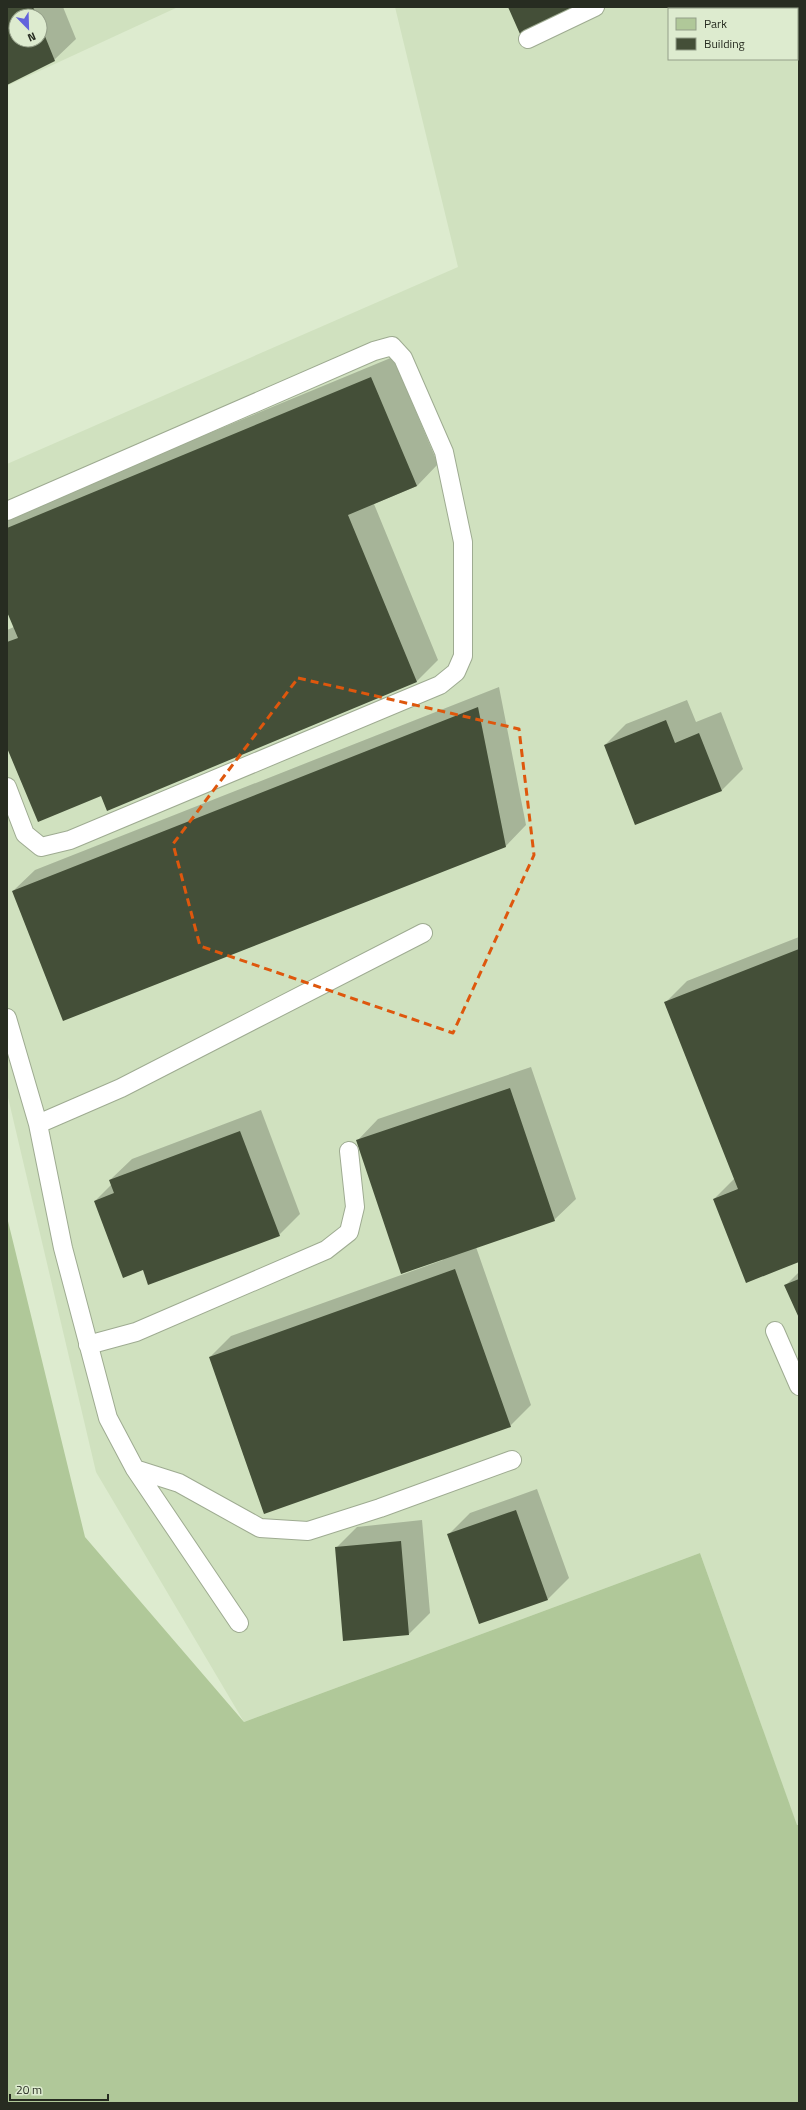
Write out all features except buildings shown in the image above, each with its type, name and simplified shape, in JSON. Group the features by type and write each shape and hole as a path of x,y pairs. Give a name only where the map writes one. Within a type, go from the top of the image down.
{"lane":[{"path":"528,39 595,7"},
{"path":"7,511 374,350 392,346 403,358 444,452 463,542 463,656 456,672 440,685 70,840 41,847 25,834 7,787"},
{"path":"38,1124 121,1088 423,933"},
{"path":"7,1018 38,1124 63,1248 108,1418 134,1469 239,1623"},
{"path":"88,1345 136,1332 326,1250 349,1232 355,1207 349,1151"},
{"path":"775,1331 799,1386"},
{"path":"134,1469 179,1483 260,1528 308,1531 380,1508 512,1460"}],"highlighted area":[{"path":"298,678 519,729 534,855 453,1033 200,946 173,844"}],"shaded area":[{"path":"7,7 178,7 7,86"},
{"path":"395,7 799,7 799,1825 797,1826 700,1553 244,1722 96,1472 7,1093 7,464 458,267"}],"green space":[{"path":"7,1217 85,1537 244,1722 700,1553 797,1825 799,1825 799,2103 7,2103"}]}
